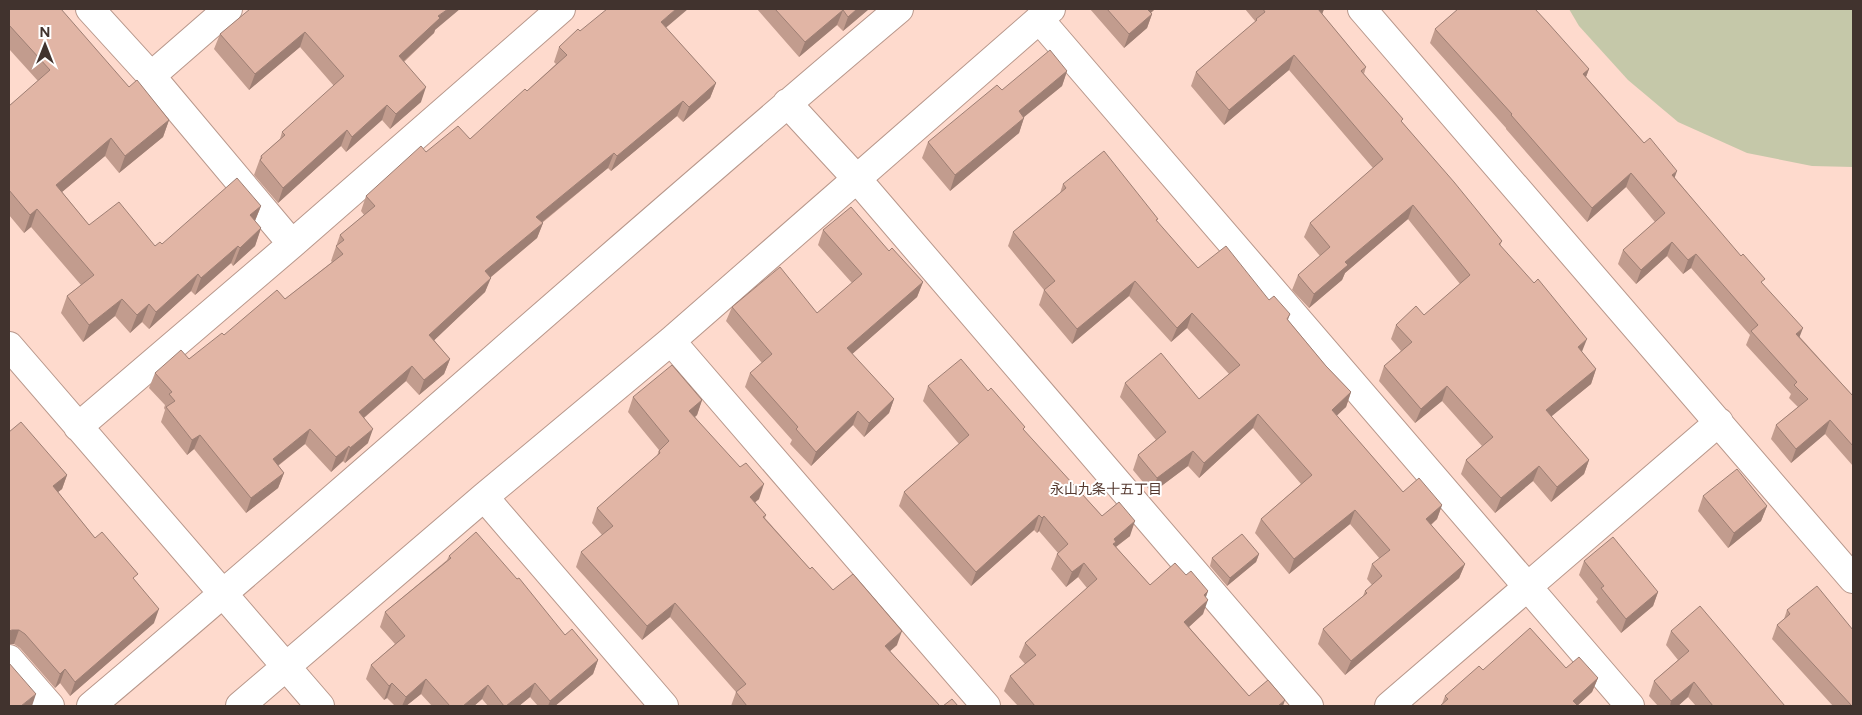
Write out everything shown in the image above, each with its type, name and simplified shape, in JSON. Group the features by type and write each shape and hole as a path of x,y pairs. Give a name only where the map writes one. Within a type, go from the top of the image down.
{"street":[{"path":"90,9 151,76 292,244"},
{"path":"151,76 228,9"},
{"path":"78,427 292,244 561,9"},
{"path":"91,706 223,595 787,103 899,9"},
{"path":"1362,9 1853,579"},
{"path":"240,706 670,341 1045,14 1630,706"},
{"path":"787,103 857,179 1308,706"},
{"path":"670,341 986,706"},
{"path":"9,346 320,706"},
{"path":"1389,706 1719,422"},
{"path":"484,497 664,706"},
{"path":"9,659 50,706"}],"green space":[{"path":"1569,9 1853,9 1853,167 1812,166 1747,153 1678,122 1628,80 1579,26"}],"building":[{"path":"9,9 61,9 129,87 137,80 169,120 125,156 111,138 56,185 89,225 119,202 155,246 160,242 162,244 237,178 261,206 250,215 261,228 240,248 238,246 201,278 198,274 156,312 149,304 137,315 122,299 89,325 67,296 94,275 37,209 30,215 9,190 9,106 50,70 9,25"},
{"path":"250,9 448,9 438,16 440,18 399,56 426,87 396,114 387,105 352,137 347,130 283,188 260,160 261,156 285,135 282,132 344,76 305,32 255,74 220,34"},
{"path":"607,9 676,9 661,22 716,83 689,107 683,101 617,156 614,153 536,217 543,223 485,271 491,278 429,335 450,359 424,380 412,366 359,412 373,429 336,457 310,429 273,459 284,473 251,498 200,435 192,440 166,407 175,401 169,394 172,392 155,373 181,350 189,359 222,333 224,335 277,290 285,299 343,254 336,246 344,240 340,235 375,206 366,196 421,146 426,152 458,126 470,139 525,89 527,91 567,55 559,47 578,29 580,31"},
{"path":"775,9 857,9 848,17 843,10 805,42"},
{"path":"1107,9 1147,9 1152,14 1129,34"},
{"path":"1263,9 1318,9 1366,67 1361,71 1403,119 1401,121 1502,241 1499,244 1534,283 1538,279 1587,339 1578,347 1596,369 1546,410 1589,460 1557,487 1539,466 1501,498 1466,460 1493,437 1447,386 1421,409 1384,366 1412,342 1396,325 1416,306 1424,315 1470,275 1413,205 1345,262 1348,265 1314,294 1298,275 1330,247 1310,223 1383,159 1294,55 1229,110 1196,72 1257,20 1265,12"},
{"path":"1458,9 1535,9 1548,23 1589,69 1583,74 1644,143 1650,138 1677,171 1672,175 1741,256 1743,254 1765,279 1761,282 1803,328 1796,334 1853,396 1853,446 1830,420 1796,449 1776,425 1808,399 1794,385 1797,382 1751,331 1758,325 1696,254 1688,260 1672,242 1641,270 1623,250 1665,213 1631,173 1592,208 1512,114 1435,29"},
{"path":"1050,50 1067,71 1019,111 1024,118 955,175 928,142 997,85 1002,90"},
{"path":"1104,151 1158,219 1156,220 1198,268 1226,246 1269,300 1274,296 1290,314 1287,319 1326,366 1351,392 1332,410 1403,492 1419,478 1442,505 1426,519 1465,564 1351,661 1323,629 1367,593 1365,591 1382,576 1372,564 1390,550 1355,510 1294,559 1261,519 1312,475 1258,414 1204,463 1193,451 1157,478 1138,455 1166,432 1125,383 1161,353 1199,399 1240,365 1192,313 1177,328 1135,281 1077,329 1044,290 1055,281 1013,232 1066,188 1063,184"},
{"path":"851,207 889,251 892,248 923,282 847,348 894,399 869,423 858,411 816,452 796,429 798,427 750,373 772,354 732,307 780,267 817,313 862,274 823,230"},
{"path":"961,359 988,391 991,388 1025,427 1023,429 1102,516 1119,502 1135,521 1114,539 1116,542 1113,544 1150,585 1175,563 1186,575 1191,571 1208,591 1204,595 1208,600 1184,622 1249,696 1268,680 1285,700 1278,706 1035,706 1010,676 1036,655 1025,643 1097,579 1084,563 1072,572 1057,554 1068,544 1044,516 1042,518 1039,515 976,572 904,492 969,435 928,386"},
{"path":"672,365 702,400 689,411 740,467 746,463 764,484 750,497 766,515 763,517 810,569 812,567 833,590 853,574 902,631 885,646 940,706 747,706 736,692 746,684 675,603 647,626 581,552 613,526 597,508 660,453 659,451 669,441 633,397"},
{"path":"21,422 67,475 53,486 95,538 102,532 138,574 133,578 159,609 75,682 65,669 60,674 25,634 19,630 9,631 9,432"},
{"path":"1737,469 1767,506 1734,533 1703,496"},
{"path":"476,532 517,579 519,578 565,635 572,629 598,660 550,701 535,683 504,706 488,685 463,706 450,706 426,679 406,697 392,683 389,686 371,665 405,636 385,612 451,558 449,556"},
{"path":"1242,534 1259,554 1230,578 1212,558"},
{"path":"1613,537 1658,592 1626,619 1601,588 1604,586 1584,561"},
{"path":"1817,586 1853,630 1853,706 1777,625 1790,614 1787,610"},
{"path":"1700,606 1785,706 1713,706 1694,682 1671,701 1654,681 1689,651 1671,631"},
{"path":"1530,628 1566,668 1579,657 1598,678 1573,701 1578,706 1440,706 1448,699 1445,696 1479,666 1483,670"},
{"path":"9,663 36,694 21,706 9,706"},
{"path":"952,699 958,706 943,706"}],"district":[{"name":"永山九条十五丁目","path":"1106,489"}]}
